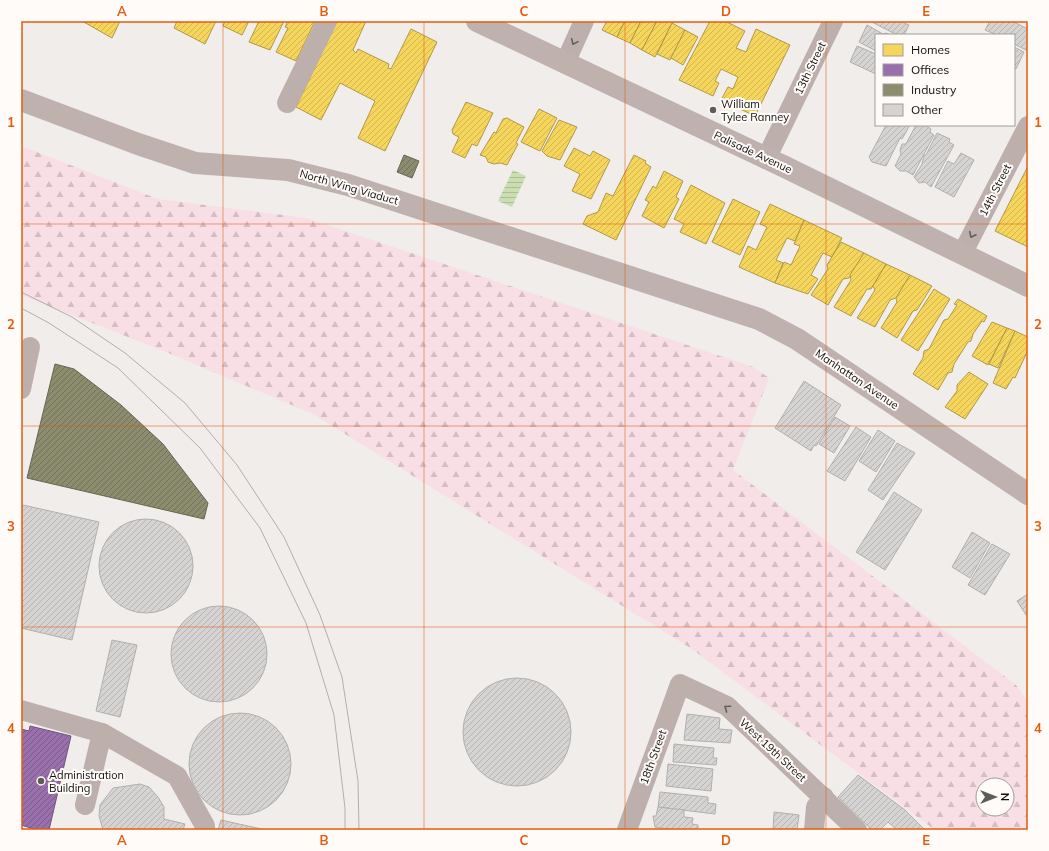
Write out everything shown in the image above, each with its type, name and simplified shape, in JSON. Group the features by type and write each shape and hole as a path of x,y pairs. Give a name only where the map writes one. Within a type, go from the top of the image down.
{"main road":[{"name":"Palisade Avenue","path":"477,21 1028,286"},
{"name":"North Wing Viaduct","path":"21,100 138,144 195,163 288,170 348,185 674,290"},
{"name":"Manhattan Avenue","path":"674,290 759,319 797,339 1028,494"}],"street":[{"path":"287,103 327,21"},
{"path":"565,64 584,21"},
{"name":"13th Street","path":"766,159 833,21"},
{"name":"14th Street","path":"962,254 1028,126"},
{"path":"21,389 30,347"},
{"name":"West 19th Street","path":"680,684 727,706 857,830"},
{"name":"18th Street","path":"627,830 680,684"},
{"path":"21,710 102,733 177,776 205,826 205,830"},
{"path":"85,805 102,733"},
{"path":"814,830 816,807 824,797"}],"green space":[{"path":"21,146 158,199 306,218 753,367 769,378 733,470 1016,685 1028,702 1028,830 935,830 692,649 313,414 166,352 21,295"}],"shaded area":[{"path":"513,170 526,176 512,207 498,201"}],"building: Homes":[{"path":"82,21 120,21 112,38"},
{"path":"177,21 216,21 205,44 174,28"},
{"path":"225,21 249,21 242,35 223,26"},
{"path":"259,21 284,21 270,50 249,42"},
{"path":"288,21 315,21 296,61 276,52 288,28 285,27"},
{"path":"337,21 366,21 353,50 356,53 358,49 389,64 388,68 391,69 411,29 437,42 385,151 358,138 375,101 340,83 321,120 296,107"},
{"path":"607,21 625,21 617,37 602,30"},
{"path":"625,21 641,21 630,43 617,37"},
{"path":"641,21 657,21 642,50 630,43"},
{"path":"657,21 673,21 655,57 642,50"},
{"path":"710,21 725,21 745,31 736,48 746,52 756,29 790,45 755,116 721,100 728,87 733,89 738,77 721,69 715,81 719,83 713,96 679,80"},
{"path":"672,23 685,30 670,60 657,54"},
{"path":"685,30 698,37 683,65 671,58"},
{"path":"466,102 493,113 477,146 472,144 465,158 452,152 459,137 453,134 452,130"},
{"path":"539,109 557,118 540,151 521,142"},
{"path":"507,118 524,127 516,143 518,144 507,165 488,162 486,157 480,155 494,132 496,133 503,119"},
{"path":"559,120 577,127 560,160 547,156 542,151"},
{"path":"574,148 590,156 593,151 610,160 591,199 572,191 580,174 564,166"},
{"path":"634,155 646,161 645,163 651,167 616,240 583,224 587,216 598,212 606,193 613,196"},
{"path":"1028,166 1028,247 995,231"},
{"path":"664,171 683,181 676,197 679,199 664,228 642,216 649,202 645,200 653,186 656,188"},
{"path":"691,185 725,203 706,244 680,232 684,224 674,219"},
{"path":"733,199 760,212 740,255 712,242"},
{"path":"770,204 804,220 795,241 787,238 776,260 783,263 775,283 739,267 748,246 756,250 767,227 760,224"},
{"path":"804,220 842,238 832,257 823,253 811,275 818,279 808,294 775,283 784,262 791,265 800,246 794,244"},
{"path":"841,242 864,253 849,278 843,279 828,305 811,295 828,269 827,265"},
{"path":"864,253 886,264 871,289 867,289 851,316 834,307 851,280 850,275"},
{"path":"886,264 910,275 896,298 890,300 875,327 857,318 875,290 873,286"},
{"path":"910,275 932,286 917,310 913,311 897,338 881,328 897,302 896,298"},
{"path":"934,289 950,299 918,351 901,340"},
{"path":"958,299 987,316 984,322 982,321 973,334 971,341 968,342 954,364 952,372 948,373 938,390 913,374 923,358 924,351 929,349 944,320 948,319 957,305 954,304"},
{"path":"992,322 1007,328 988,365 972,356"},
{"path":"1007,328 1015,331 998,368 989,364"},
{"path":"1015,331 1028,337 1028,350 1015,378 1013,377 1006,389 993,383"},
{"path":"969,372 988,384 965,419 945,407 957,391 957,385"}],"building: Offices":[{"name":"Administration Building","path":"30,726 71,736 49,830 37,830 21,825 21,729 29,731"}],"building: Industry":[{"path":"404,155 419,161 412,178 397,172"},
{"path":"55,364 74,369 121,405 163,444 208,503 204,519 27,478"}],"building: Other":[{"path":"870,21 900,21 909,25 904,34 895,34"},
{"path":"990,21 1012,21 1028,29 1028,51 1015,44 1015,34 995,34 985,30"},
{"path":"867,25 883,34 875,34 875,50 859,42"},
{"path":"857,46 875,54 875,74 850,62"},
{"path":"1015,48 1024,52 1015,68"},
{"path":"885,126 909,126 902,139 900,138 886,166 872,162 869,157"},
{"path":"915,126 926,126 931,129 930,132 934,135 913,175 906,171 900,171 895,166 901,154 900,150 902,144 906,144"},
{"path":"937,133 950,139 949,142 954,145 931,187 925,182 919,183 914,177 922,164 924,155 926,155"},
{"path":"961,153 974,160 954,197 935,187 948,161 954,164"},
{"path":"804,381 841,405 816,446 814,445 811,451 775,428"},
{"path":"835,417 850,426 834,453 819,444"},
{"path":"856,427 871,437 845,481 827,471"},
{"path":"878,430 895,441 876,472 859,461"},
{"path":"897,443 915,453 883,500 868,490"},
{"path":"894,492 922,510 885,570 856,552"},
{"path":"23,505 99,522 72,640 21,628 21,512"},
{"path":"146,519 164,523 179,533 189,548 193,566 189,584 179,599 164,609 146,613 128,609 113,599 103,584 99,566 103,548 113,533 128,523"},
{"path":"972,532 990,543 970,578 952,567"},
{"path":"992,544 1010,554 985,595 968,585"},
{"path":"1028,594 1028,618 1017,601"},
{"path":"219,606 238,609 253,620 264,635 267,654 264,673 253,688 238,699 219,702 200,699 185,688 174,673 171,654 174,635 185,620 200,609"},
{"path":"112,640 137,645 120,717 96,711"},
{"path":"517,678 538,682 555,694 567,711 571,732 567,753 555,770 538,782 517,786 496,782 479,770 467,753 463,732 467,711 479,694 496,682"},
{"path":"240,713 259,717 276,728 287,745 291,764 287,783 276,800 259,811 240,815 221,811 204,800 193,783 189,764 193,745 204,728 221,717"},
{"path":"687,714 720,718 719,729 732,730 730,743 684,740"},
{"path":"674,744 714,748 713,758 717,758 716,765 673,762"},
{"path":"668,764 713,769 711,791 666,786"},
{"path":"858,775 905,810 925,830 897,830 888,822 880,830 872,830 838,797"},
{"path":"140,784 149,787 158,797 164,807 164,819 185,824 183,830 103,830 99,816 100,805 113,788"},
{"path":"660,792 708,797 708,803 716,804 715,814 658,807"},
{"path":"658,807 684,810 684,817 693,818 692,824 698,825 698,830 674,830 655,827 653,816 656,816"},
{"path":"774,812 799,815 797,830 773,830"},
{"path":"221,820 266,830 218,830"}],"tram line":[{"path":"21,292 72,317 125,353 185,403 237,465 284,537 320,615 342,677 358,781 359,830"},
{"path":"21,308 49,323 118,368 200,448 260,528 306,623 334,715 345,808 345,830"}],"place":[{"name":"William Tylee Ranney","path":"713,110"},
{"name":"Administration Building","path":"41,781"}]}
